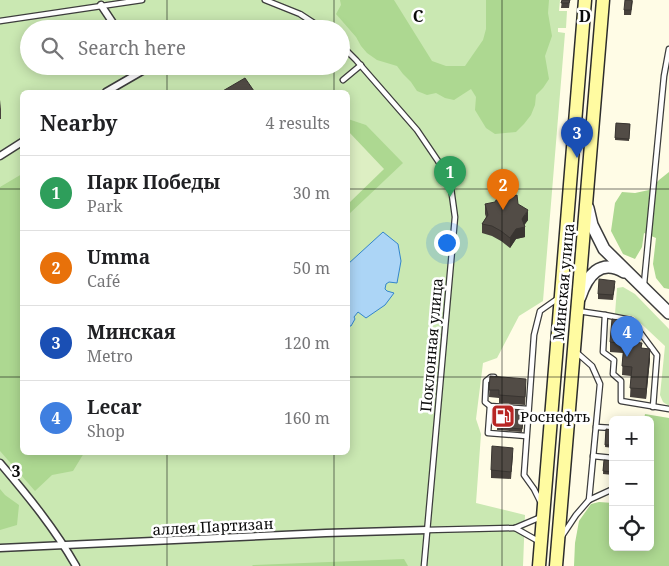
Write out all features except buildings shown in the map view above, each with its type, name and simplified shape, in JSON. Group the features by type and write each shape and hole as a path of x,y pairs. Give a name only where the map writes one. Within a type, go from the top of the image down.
{"main road":[{"name":"Минская улица","path":"539,566 585,0"},
{"name":"Минская улица","path":"556,566 603,0"}],"street":[{"path":"101,5 111,20"},
{"path":"109,90 135,75"},
{"path":"0,156 20,143"},
{"path":"586,202 592,225 604,249 669,313"},
{"path":"578,306 586,284 594,272 608,267 618,269 630,276"},
{"path":"0,463 33,502 76,566"},
{"name":"аллея Партизан","path":"0,548 427,530"}],"lane":[{"path":"0,21 142,0"},
{"path":"265,0 300,14 309,20"},
{"path":"643,288 664,76 669,50"},
{"name":"Поклонная улица","path":"350,54 417,130 443,170 451,188 455,217 424,566"},
{"path":"350,74 361,65"},
{"path":"343,80 349,75"},
{"path":"427,530 515,528 543,512 534,489 524,474 530,380 534,335 540,311 561,296"},
{"path":"578,306 605,315 631,320 657,355 653,406"},
{"path":"605,315 603,352 614,360 613,374 621,381 622,401 669,408"},
{"path":"574,350 592,366 600,384 589,500"},
{"path":"501,378 491,377 486,381 485,402 490,406 528,409"},
{"path":"520,380 530,380"},
{"path":"490,406 488,433 526,436"},
{"path":"596,427 609,428"},
{"path":"593,456 609,458"},
{"path":"558,542 576,515 589,500 609,490"},
{"path":"515,528 541,543"}],"green space":[{"path":"0,0 560,0 559,11 567,11 566,28 558,28 558,32 565,33 543,301 519,316 497,358 483,363 476,419 481,434 476,503 525,515 523,566 0,566"},
{"path":"340,0 394,0 432,61 446,66 465,66 483,40 486,29 486,0 549,0 548,13 552,36 545,56 549,79 536,95 531,115 524,124 516,132 495,134 486,128 475,110 476,97 471,89 454,100 436,93 427,95 417,91 397,66 377,60 367,53 350,30 350,20 341,20 336,14 341,5"},
{"path":"350,120 366,125 403,163 350,213"},
{"path":"350,133 384,169 350,202"},
{"path":"669,172 669,289 664,288 656,278 653,264 656,238 644,233 642,247 635,259 623,254 611,231 615,203 622,192 635,193 649,190"},
{"path":"20,175 20,455 83,455 73,471 52,475 35,491 0,451 0,187"},
{"path":"623,287 635,294 669,329 669,406 663,402 660,395 665,346 633,316 615,314 617,288"},
{"path":"645,414 669,418 669,566 574,566 575,543 579,521 591,504 599,502 609,503 609,551 654,551 654,416 645,416"},
{"path":"0,489 19,505 17,525 0,530"},
{"path":"404,559 408,566 252,566 253,565"}],"water":[{"path":"383,232 398,244 401,261 397,283 389,282 386,284 385,289 394,293 385,305 366,318 358,312 351,326 350,326 350,262"}],"place":[{"name":"Минская","path":"577,158"},
{"name":"Парк Победы","path":"450,197"},
{"name":"Umma","path":"503,210"},
{"name":"Lecar","path":"627,357"},
{"name":"Роснефть","path":"503,416"}]}
